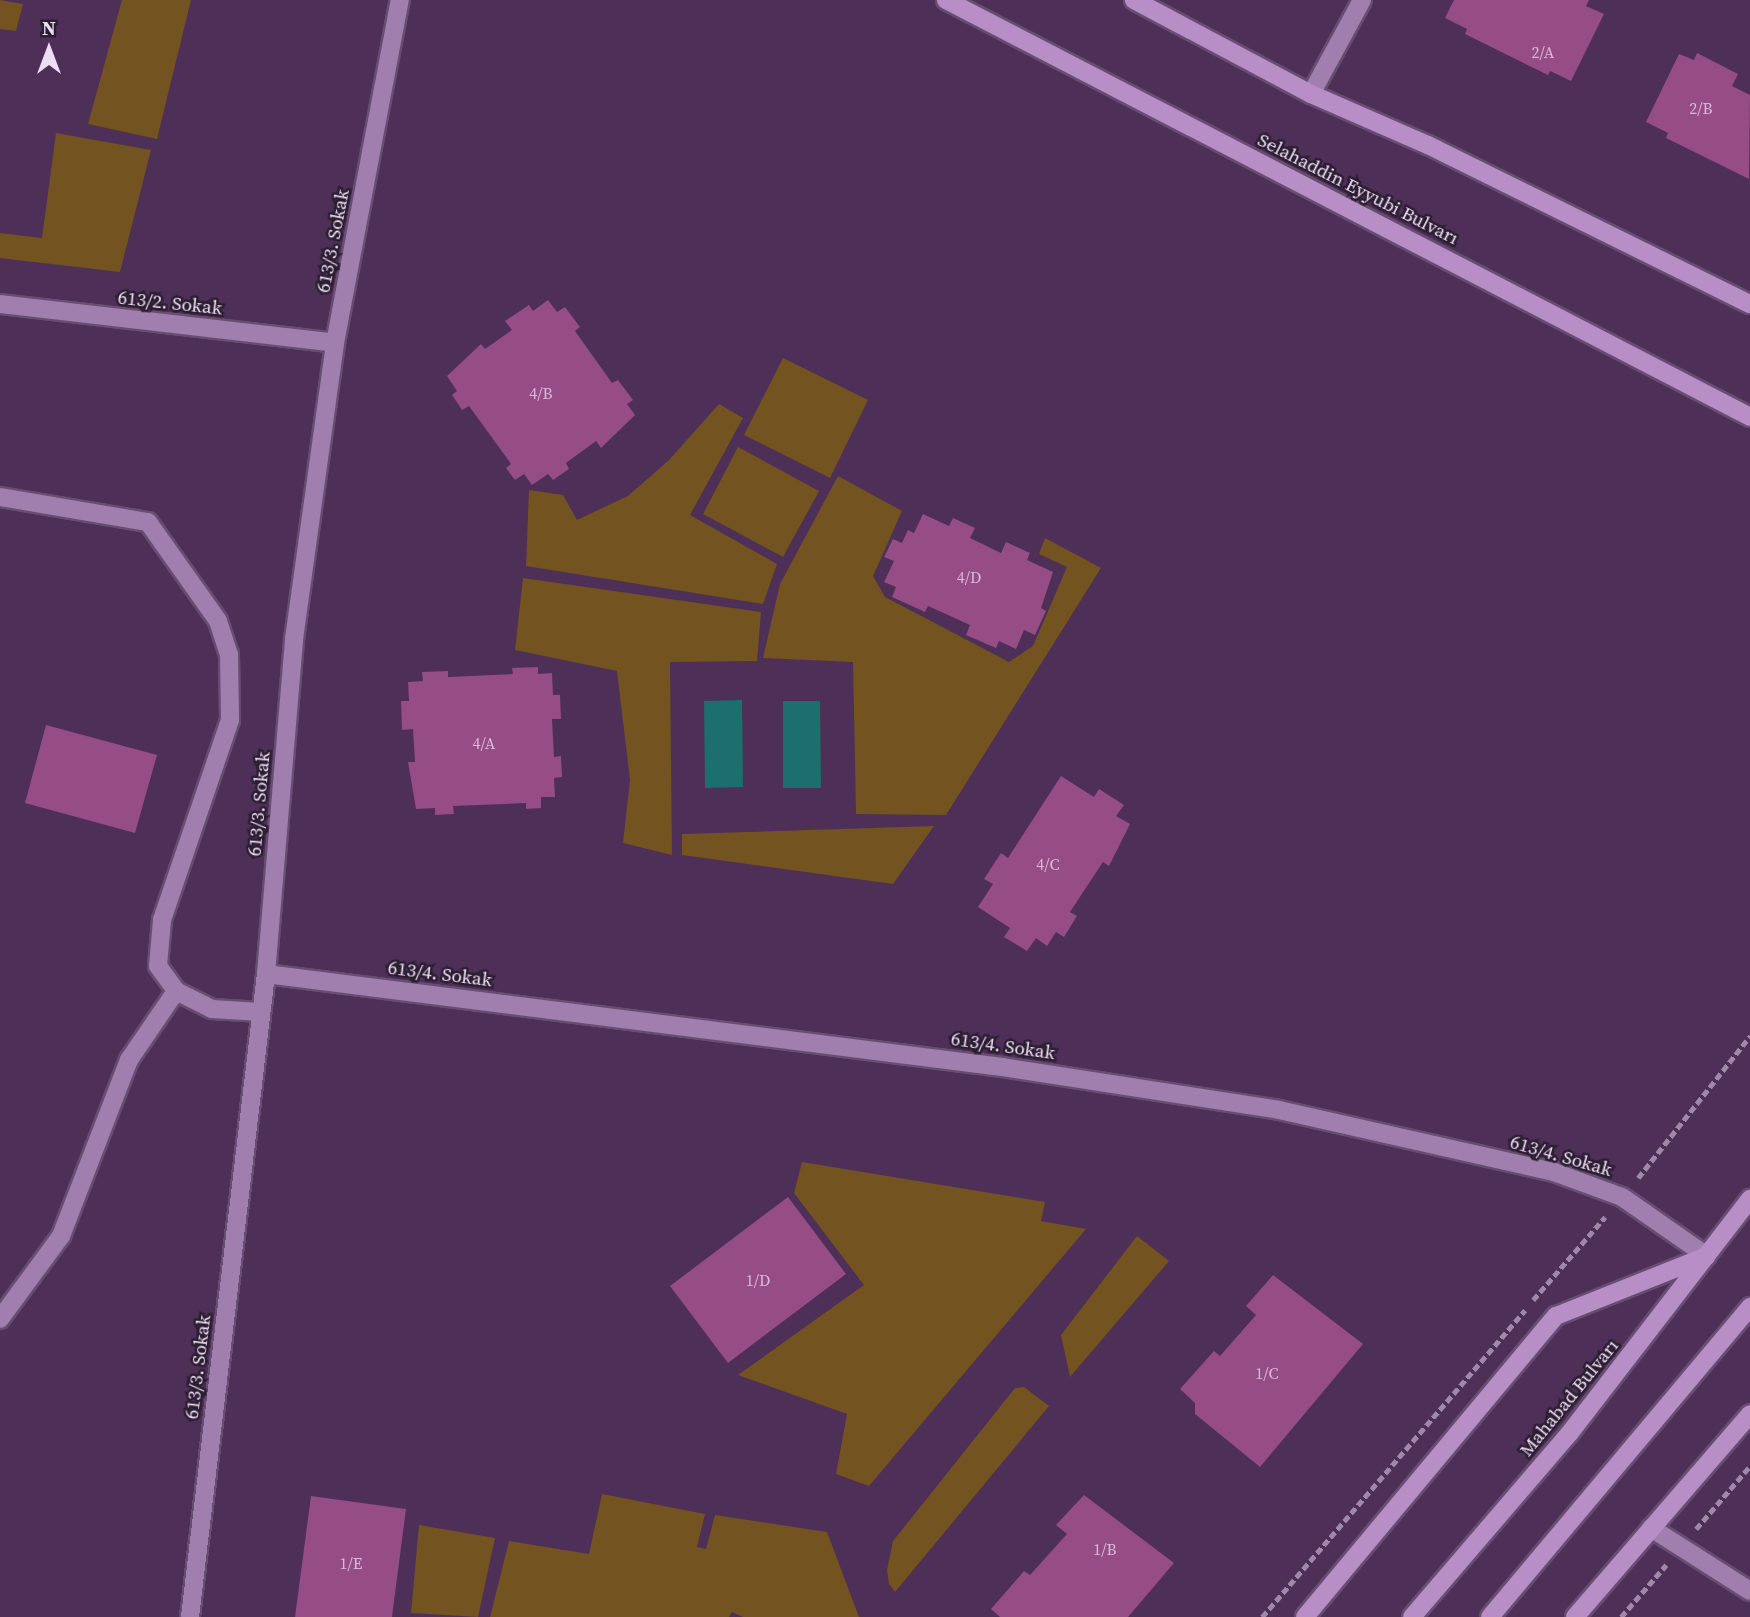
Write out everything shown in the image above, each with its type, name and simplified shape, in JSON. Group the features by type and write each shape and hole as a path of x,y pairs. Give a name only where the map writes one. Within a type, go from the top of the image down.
{"main road":[{"name":"Selahaddin Eyyubi Bulvarı","path":"946,0 1750,416"},
{"path":"1133,0 1311,94 1428,145 1750,304"},
{"name":"Mahabad Bulvarı","path":"1412,1617 1569,1434 1750,1199"},
{"path":"1305,1617 1556,1316 1707,1256"},
{"path":"1490,1617 1750,1307"},
{"path":"1575,1617 1750,1414"}],"street":[{"name":"613/3. Sokak","path":"190,1617 266,974 294,639 335,343 400,0"},
{"path":"1311,94 1362,0"},
{"name":"613/2. Sokak","path":"0,304 335,343"},
{"path":"0,497 148,522 218,621 229,654 230,720 162,920 158,966 176,991 212,1009 261,1012"},
{"name":"613/4. Sokak","path":"266,974 1192,1095 1554,1172 1622,1197 1707,1256"},
{"path":"0,1319 61,1236 129,1060 176,991"},
{"path":"1651,1528 1750,1591"}],"path":[{"path":"1262,1617 1622,1197 1750,1036"}],"shaded area":[{"path":"0,0 23,4 16,31 0,29"},
{"path":"122,0 191,0 157,139 88,124"},
{"path":"56,133 151,150 120,272 0,258 0,233 42,238"},
{"path":"783,358 868,400 830,478 744,435"},
{"path":"719,404 743,418 690,515 777,564 763,604 526,566 529,490 563,495 577,520 628,496 669,460"},
{"path":"738,447 819,491 783,557 703,514"},
{"path":"838,476 902,511 873,576 885,597 1009,662 1033,646 1067,567 1039,554 1045,538 1101,568 946,815 856,814 853,662 763,658 780,584"},
{"path":"523,578 761,612 757,661 670,662 672,855 623,843 630,780 617,671 515,650"},
{"path":"742,700 743,787 705,788 704,701"},
{"path":"783,701 820,701 821,788 783,788"},
{"path":"934,826 893,884 682,855 682,834"},
{"path":"802,1162 1045,1202 1041,1221 1086,1229 869,1486 836,1474 847,1414 738,1375 864,1285 794,1193"},
{"path":"1137,1236 1169,1261 1070,1377 1061,1335"},
{"path":"1024,1387 1049,1406 895,1592 889,1584 887,1570 893,1541 1015,1388"},
{"path":"602,1494 705,1514 697,1547 706,1549 715,1515 827,1532 859,1617 743,1617 732,1612 729,1617 490,1617 509,1541 589,1554"},
{"path":"419,1525 495,1538 478,1617 411,1613"}],"building":[{"path":"1454,0 1589,0 1586,6 1604,14 1571,81 1550,71 1548,75 1465,34 1467,29 1445,18"},
{"path":"1697,53 1738,74 1732,86 1750,95 1749,179 1666,138 1668,133 1646,122 1679,54 1694,60"},
{"path":"548,300 557,312 565,307 580,327 575,331 612,383 618,380 633,400 627,404 635,415 601,448 596,441 566,463 569,469 553,480 548,474 532,485 524,474 515,480 506,468 511,464 469,406 462,410 452,395 457,391 447,376 481,344 485,349 512,330 505,321 529,305 533,311"},
{"path":"923,514 949,526 953,518 975,528 970,538 1001,553 1006,542 1030,553 1027,560 1053,572 1041,608 1046,611 1035,635 1024,630 1016,649 999,641 996,648 966,635 970,625 928,606 925,612 892,597 896,587 884,582 894,561 884,557 893,539 902,543 908,530 914,533"},
{"path":"538,667 538,674 552,673 553,695 560,695 561,719 552,719 554,757 561,756 562,777 554,778 555,797 541,797 541,808 526,809 526,803 453,806 454,814 435,815 435,808 416,809 408,762 415,762 413,729 402,730 401,701 409,701 408,682 423,681 422,672 448,671 448,677 513,674 512,668"},
{"path":"46,725 157,755 135,833 25,803"},
{"path":"1061,776 1094,797 1099,789 1124,805 1116,816 1130,824 1109,866 1103,862 1070,912 1077,916 1064,937 1056,932 1047,946 1036,938 1027,951 1004,937 1010,928 978,907 993,884 984,879 1001,853 1008,858"},
{"path":"788,1197 846,1274 728,1363 670,1286"},
{"path":"1273,1275 1363,1344 1260,1467 1195,1414 1195,1403 1180,1389 1214,1351 1220,1356 1256,1315 1246,1306"},
{"path":"1084,1495 1174,1563 1128,1617 1000,1617 991,1609 1024,1571 1030,1575 1067,1534 1056,1525"},
{"path":"311,1496 406,1509 392,1617 295,1617"}]}
